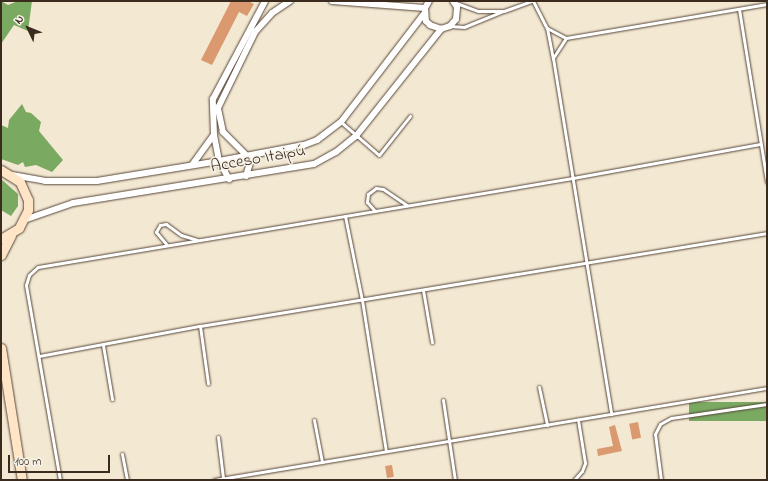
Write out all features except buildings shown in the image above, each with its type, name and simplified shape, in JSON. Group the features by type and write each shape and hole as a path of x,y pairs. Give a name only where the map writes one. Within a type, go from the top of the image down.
{"street":[{"path":"229,179 219,161 214,135 213,99 265,1"},
{"path":"246,176 251,164 249,155 223,132 218,108 255,32 272,13 291,1"},
{"path":"332,1 427,5 430,25 441,29 450,26 457,13 453,2"},
{"name":"Acceso Itaipú","path":"12,175 72,182 219,161 304,145 317,140 341,122 427,5"},
{"name":"Acceso Itaipú","path":"24,220 73,203 229,179 314,164 336,152 356,136 441,29"},
{"path":"192,165 214,135"},
{"path":"1,170 12,175 20,182 28,200 24,220 11,235 1,255"},
{"path":"1,239 11,235"},
{"path":"1,348 22,480"}],"lane":[{"path":"450,26 464,27 532,1 547,28 611,414"},
{"path":"453,2 478,11 504,11"},
{"path":"547,28 566,38 767,4"},
{"path":"738,9 767,182"},
{"path":"553,58 566,38"},
{"path":"341,122 379,155 410,116"},
{"path":"60,480 26,285 32,271 38,267 573,178 760,144"},
{"path":"375,211 367,202 368,194 376,188 383,190 408,206"},
{"path":"345,216 362,300 386,451"},
{"path":"167,246 156,232 160,225 166,224 181,235 198,240"},
{"path":"39,356 200,326 767,233"},
{"path":"424,290 432,342"},
{"path":"200,326 208,383"},
{"path":"103,345 112,399"},
{"path":"539,387 547,425"},
{"path":"214,480 767,388"},
{"path":"442,400 455,480"},
{"path":"661,480 655,434 660,424 671,418 767,404"},
{"path":"314,420 322,462"},
{"path":"574,480 582,472 585,463 578,420"},
{"path":"218,437 223,478"},
{"path":"122,454 127,480"}],"green space":[{"path":"1,1 8,5 18,1 32,1 28,31 14,25 1,44"},
{"path":"22,104 26,112 31,113 41,122 39,131 63,160 52,172 36,165 25,167 23,162 18,165 1,159 1,125 8,128 9,120"},
{"path":"1,179 18,194 18,206 11,216 1,210"},
{"path":"689,402 767,402 767,421 689,421"}]}
